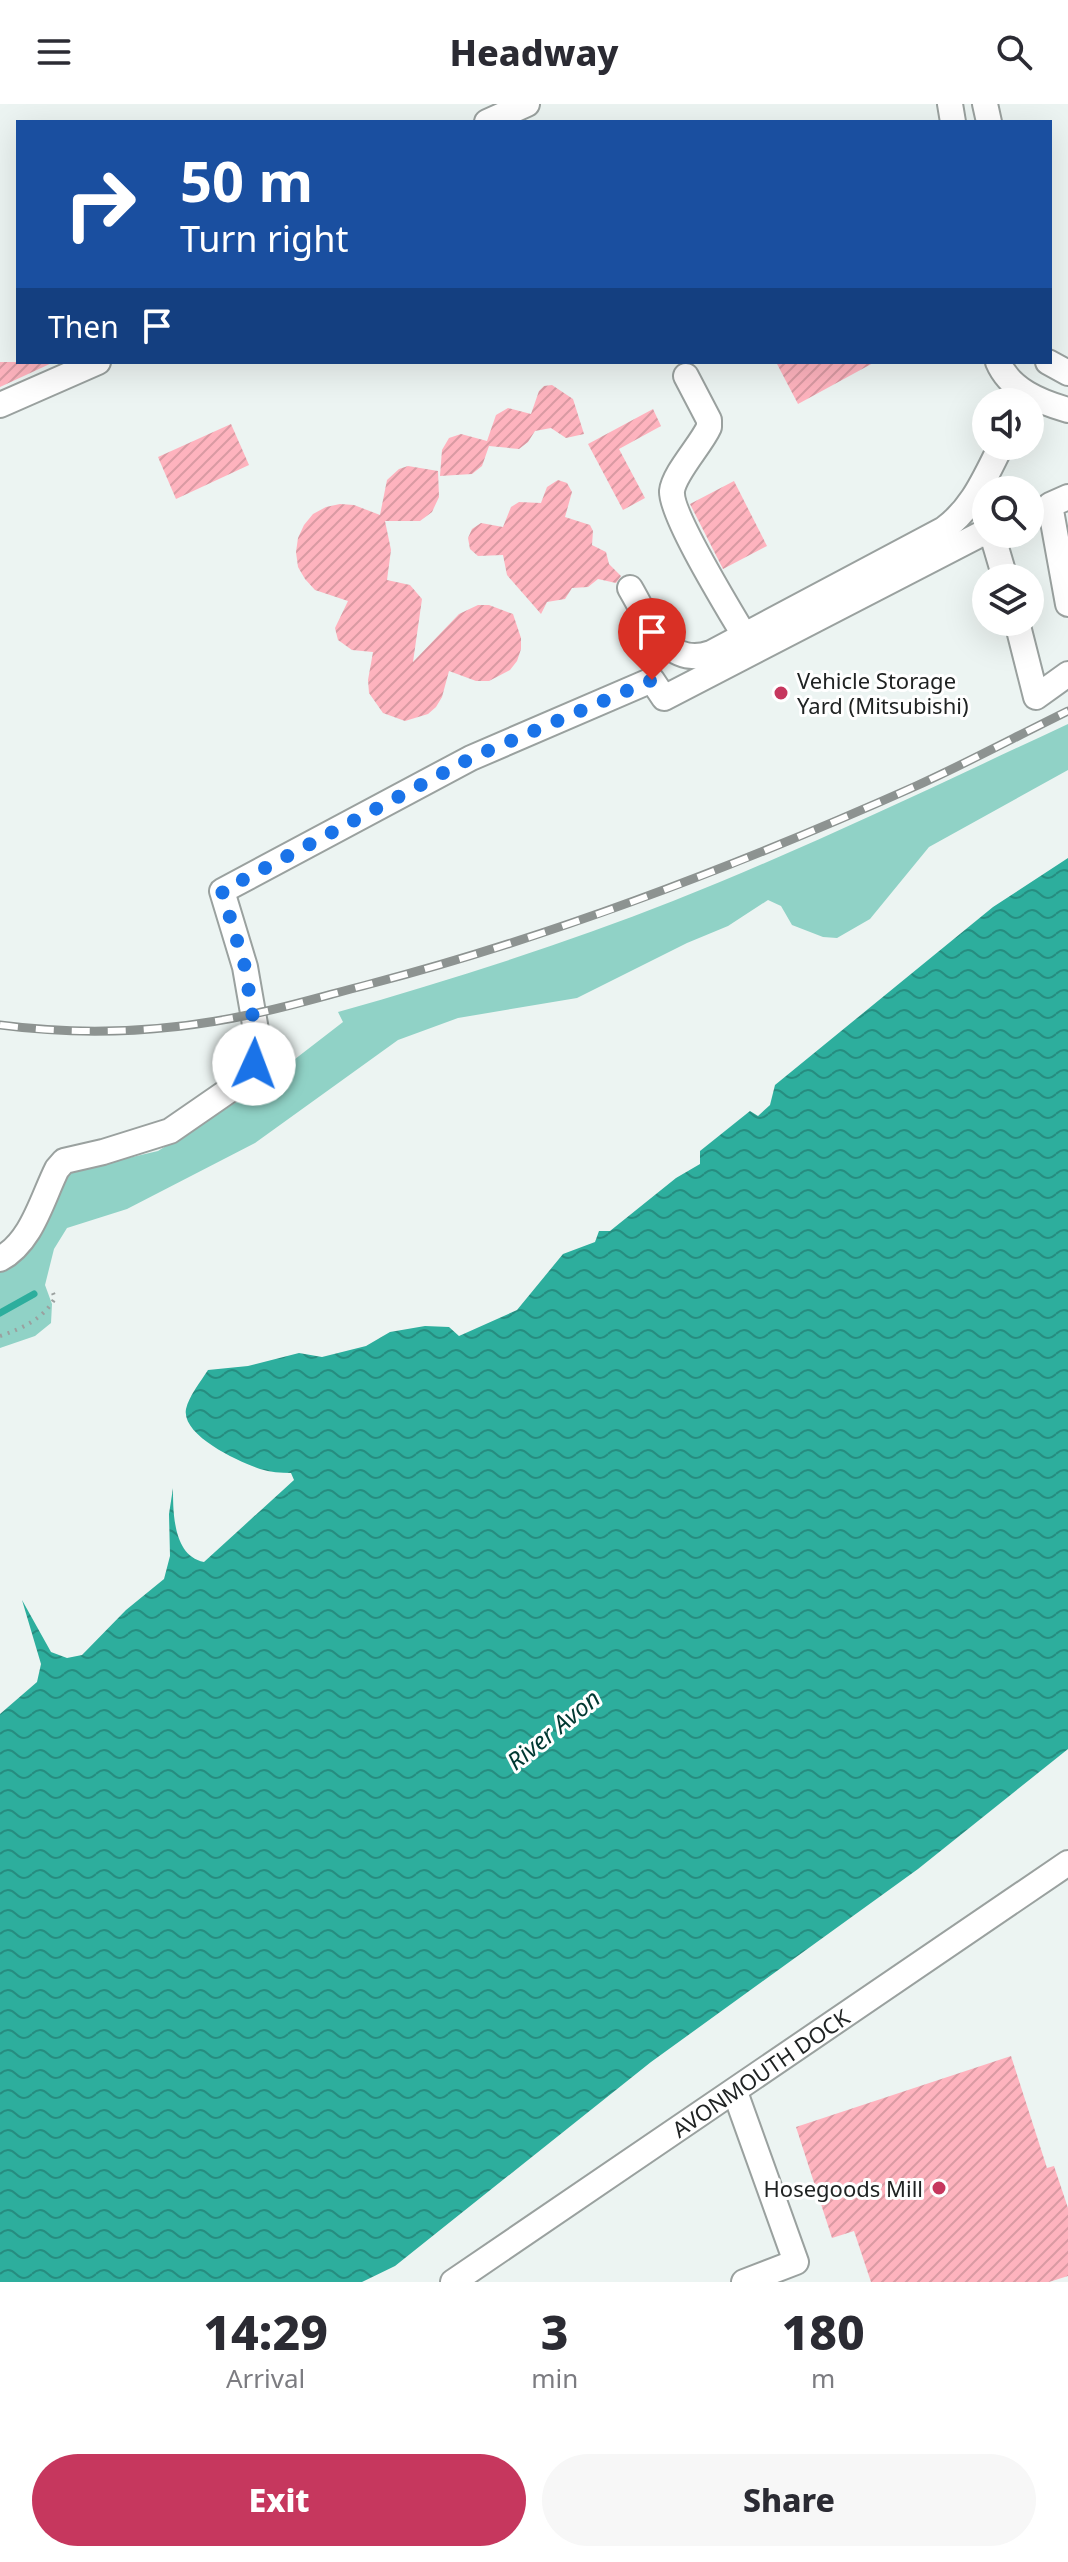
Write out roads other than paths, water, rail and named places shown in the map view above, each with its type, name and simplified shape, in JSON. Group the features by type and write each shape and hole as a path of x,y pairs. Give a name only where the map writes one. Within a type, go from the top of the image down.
{"lane":[{"path":"491,120 527,104"},
{"path":"0,405 93,364"},
{"path":"999,364 1010,388"},
{"path":"686,376 709,420 709,427 675,483 673,501 710,576 744,635"},
{"path":"1044,403 1068,410"},
{"path":"630,588 674,652 693,658 711,653 932,538 969,505 993,460"},
{"path":"1049,506 1068,604"},
{"path":"0,1259 19,1245 29,1230 57,1169 64,1161 170,1131 241,1082 254,1064 258,1050 245,967 222,891 471,758 652,680 664,698 979,535 992,534 1001,564"},
{"path":"1021,636 1036,697 1068,674"},
{"name":"AVONMOUTH DOCK","path":"453,2282 1068,1863"},
{"path":"735,2092 796,2262 744,2282"}],"water":[{"name":"River Avon","path":"1068,858 1068,1749 918,1869 651,2062 395,2266 362,2282 0,2282 0,1714 37,1682 41,1664 22,1600 51,1652 67,1658 82,1655 126,1610 164,1579 170,1556 169,1514 173,1488 175,1520 181,1542 194,1558 204,1562 294,1480 291,1473 260,1469 226,1454 193,1429 186,1409 208,1370 248,1366 299,1353 322,1357 366,1346 390,1332 425,1326 449,1327 459,1336 517,1310 563,1254 595,1242 599,1231 610,1231 676,1178 700,1164 700,1151 750,1111 758,1116 770,1105 775,1085 993,907"}],"waterway":[{"path":"0,1313 34,1294"}],"railway":[{"path":"0,1025 95,1031 190,1025 282,1007 440,965 579,921 782,843 935,777 1068,711"}],"place":[{"name":"Vehicle Storage Yard (Mitsubishi)","path":"781,693"},
{"name":"Hosegoods Mill","path":"939,2188"}]}
